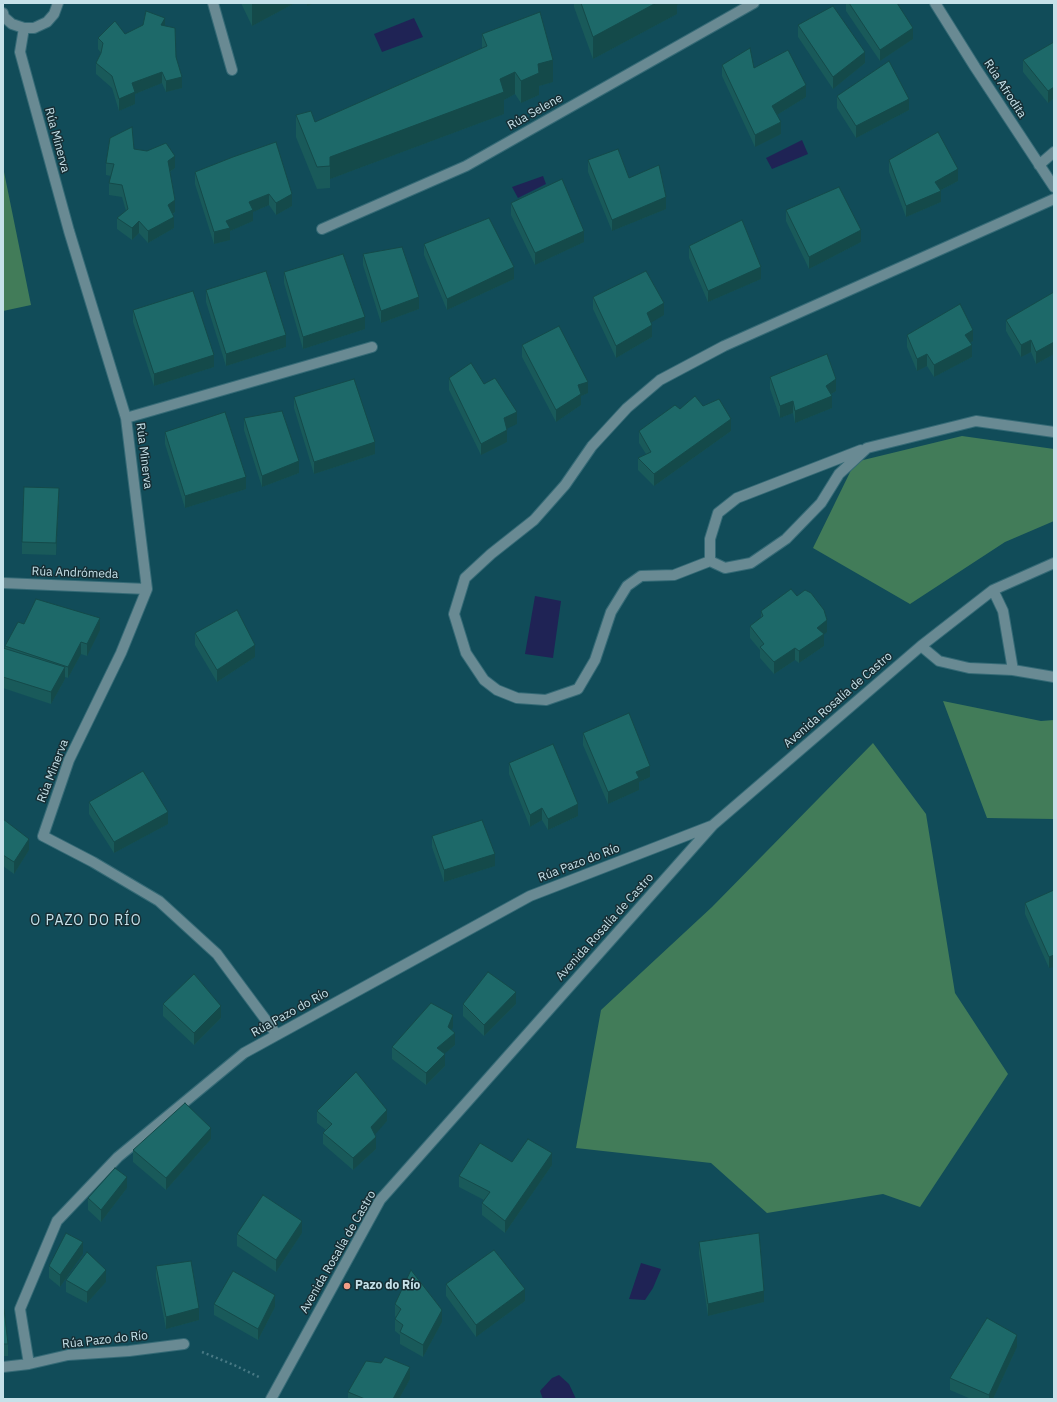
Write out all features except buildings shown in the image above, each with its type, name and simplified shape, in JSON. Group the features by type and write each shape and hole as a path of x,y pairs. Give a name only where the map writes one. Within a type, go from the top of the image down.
{"street":[{"path":"4,16 12,24 24,28 34,28 47,22 54,14 58,3"},
{"path":"213,3 232,70"},
{"name":"Rúa Selene","path":"322,229 466,166 754,3"},
{"name":"Rúa Afrodita","path":"935,3 1054,187"},
{"name":"Rúa Minerva","path":"24,28 20,52 68,231 126,418 147,588 121,653 70,760 43,836 93,862 159,901 217,954 277,1035"},
{"path":"1039,165 1054,152"},
{"path":"867,448 839,474 821,503 786,540 751,563 725,568 710,561 674,575 641,576 627,586 611,612 595,660 578,688 546,700 517,698 497,690 484,680 466,653 454,614 464,578 491,554 534,520 565,486 592,446 627,408 660,380 724,346 1024,214 1054,199"},
{"name":"Rúa Minerva","path":"126,418 372,347"},
{"path":"710,561 710,539 718,512 737,498 867,448 976,421 1054,432"},
{"name":"Avenida Rosalía de Castro","path":"271,1399 380,1200 713,825 921,646 993,590 1054,563"},
{"name":"Rúa Andrómeda","path":"3,583 147,588"},
{"path":"993,590 1003,611 1013,670"},
{"path":"921,646 939,661 969,668 1013,670 1054,677"},
{"name":"Rúa Pazo do Río","path":"29,1364 20,1309 57,1221 118,1156 244,1053 530,896 713,825"},
{"name":"Rúa Pazo do Río","path":"3,1366 29,1364 68,1355 129,1351 184,1344"}],"path":[{"path":"184,1344 234,1365 277,1387"}],"green space":[{"path":"3,167 31,305 3,311"},
{"path":"962,436 1054,449 1054,521 1005,542 910,604 813,548 855,462"},
{"path":"943,701 1041,721 1054,720 1054,819 987,818"},
{"path":"873,743 926,814 955,993 1008,1074 920,1207 883,1194 767,1213 711,1163 576,1148 601,1010 712,907"}],"shaded area":[{"path":"414,18 423,37 382,52 374,34"},
{"path":"802,140 808,154 772,169 766,158"},
{"path":"543,176 546,184 518,198 512,187"},
{"path":"535,596 561,601 553,658 525,654"},
{"path":"641,1263 661,1269 653,1288 645,1300 629,1299"},
{"path":"559,1375 569,1384 576,1399 543,1399 540,1391 552,1378"}],"place":[{"name":"Pazo do Río","path":"347,1286"}],"district":[{"name":"O PAZO DO RÍO","path":"86,921"}]}
